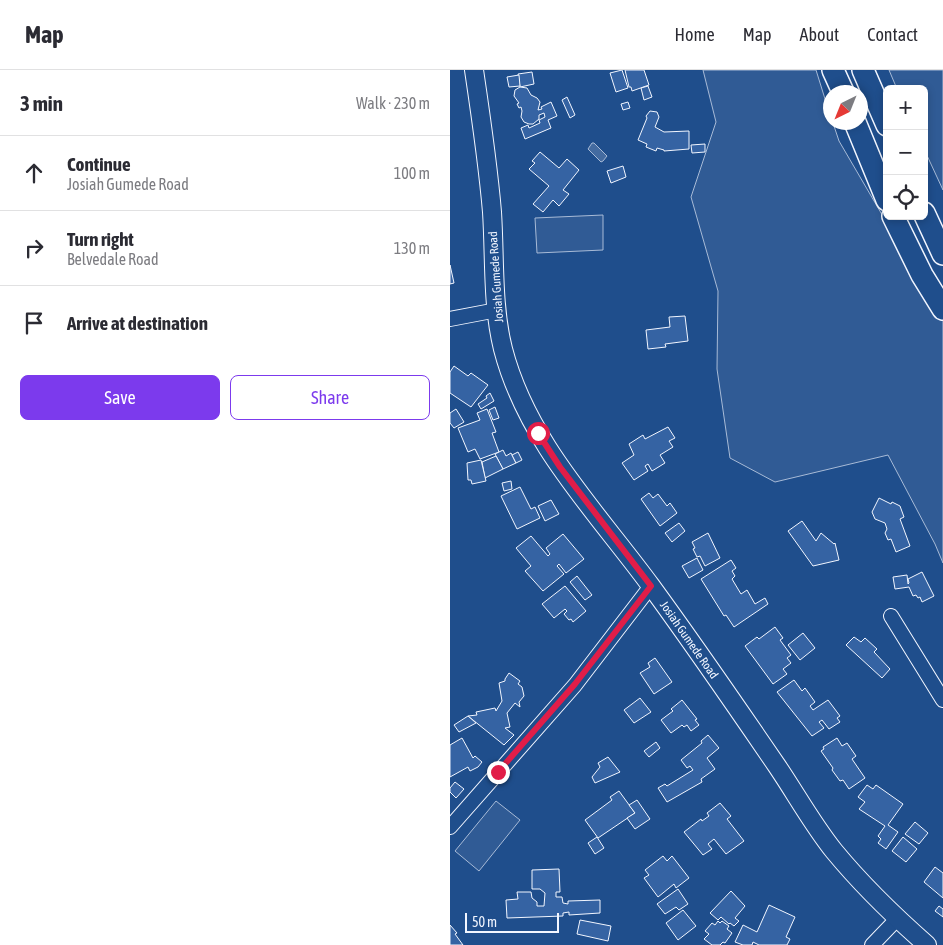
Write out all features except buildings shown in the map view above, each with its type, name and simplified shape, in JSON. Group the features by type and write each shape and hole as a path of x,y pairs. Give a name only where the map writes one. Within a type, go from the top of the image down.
{"highway":[{"path":"834,70 840,85"},
{"path":"863,70 883,116"},
{"path":"858,130 883,190"},
{"path":"895,220 922,275 943,309"},
{"path":"927,220 943,254"}],"main road":[{"name":"Josiah Gumede Road","path":"474,70 492,213 496,310 503,349 515,386 538,433 560,467 651,586 832,848 897,919 927,945"}],"street":[{"path":"450,319 496,310"},
{"path":"450,827 575,684 651,586"},
{"path":"891,616 943,700"},
{"path":"872,945 897,919"}],"shaded area":[{"path":"703,70 816,70 823,92 823,130 835,130 839,141 883,216 883,220 885,220 943,319 943,563 888,455 775,482 730,458 717,369 718,291 691,197 716,122"},
{"path":"889,70 943,70 943,190 928,158 928,85 895,85"},
{"path":"592,143 607,156 603,161 601,162 588,149"},
{"path":"603,215 603,250 537,253 535,218"},
{"path":"496,801 520,820 479,871 455,851"}],"route":[{"path":"498,772 575,684 651,586 560,467 538,433"}]}
